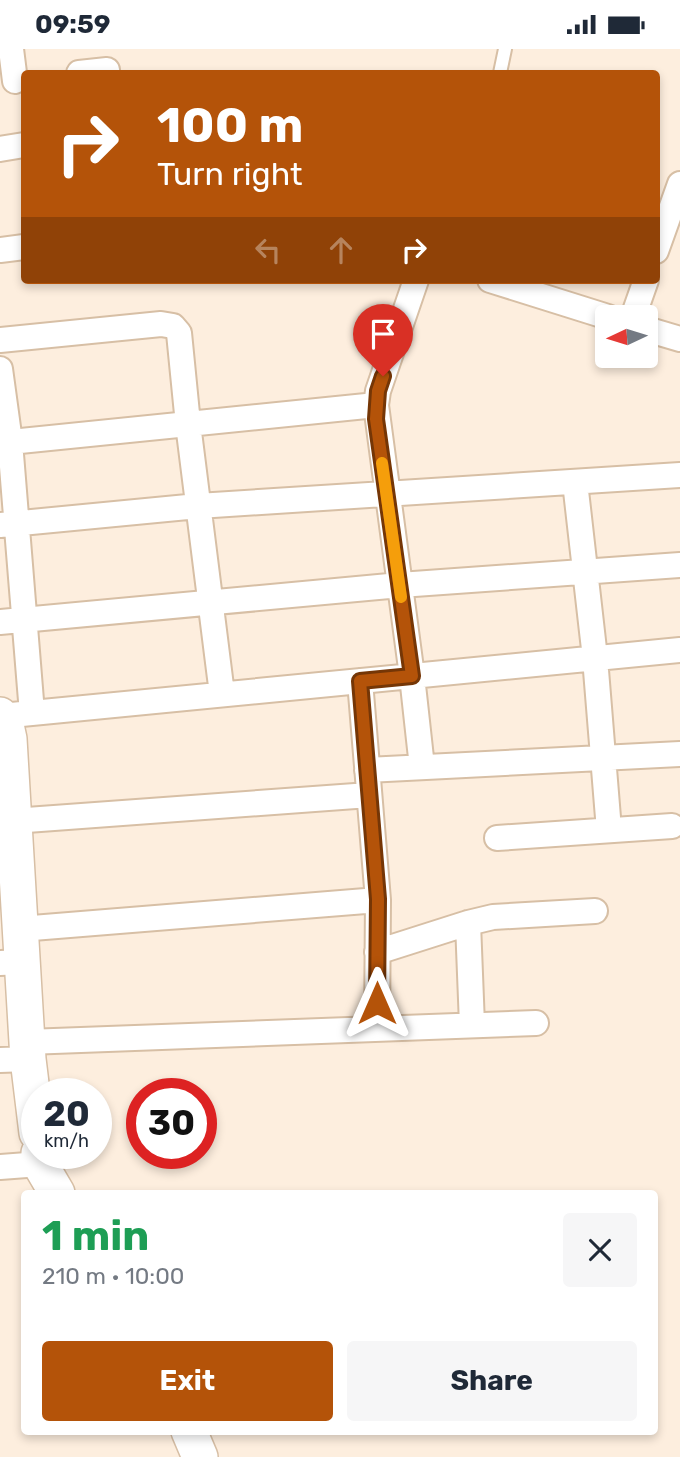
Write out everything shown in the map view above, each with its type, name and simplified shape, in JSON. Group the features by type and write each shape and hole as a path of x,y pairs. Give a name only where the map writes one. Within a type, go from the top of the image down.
{"street":[{"path":"11,49 13,81"},
{"path":"0,149 21,146"},
{"path":"660,240 680,184"},
{"path":"0,250 21,247"},
{"path":"414,284 378,391 376,405 422,767"},
{"path":"503,284 595,313"},
{"path":"637,305 645,284"},
{"path":"0,340 161,324 173,326 179,333 222,694"},
{"path":"658,333 680,339"},
{"path":"0,369 9,524 25,619 11,714 8,813 18,1054 23,1078"},
{"path":"5,443 376,405"},
{"path":"9,524 198,506 680,475"},
{"path":"575,482 595,658 608,830"},
{"path":"0,622 400,585 680,565"},
{"path":"11,714 680,650"},
{"path":"360,681 378,899 377,1029"},
{"path":"367,770 680,754"},
{"path":"8,813 369,795"},
{"path":"497,838 672,826"},
{"path":"14,952 378,899"},
{"path":"377,952 493,917 595,911"},
{"path":"468,923 472,1025"},
{"path":"18,1054 377,1029 536,1023"},
{"path":"0,1167 21,1158"},
{"path":"47,1169 56,1190"},
{"path":"191,1435 200,1457"}],"lane":[{"path":"501,70 505,49"}],"slow traffic":[{"path":"382,463 401,597"}],"route":[{"path":"377,1003 378,899 360,681 412,676 376,419 378,391 383,376"}]}
